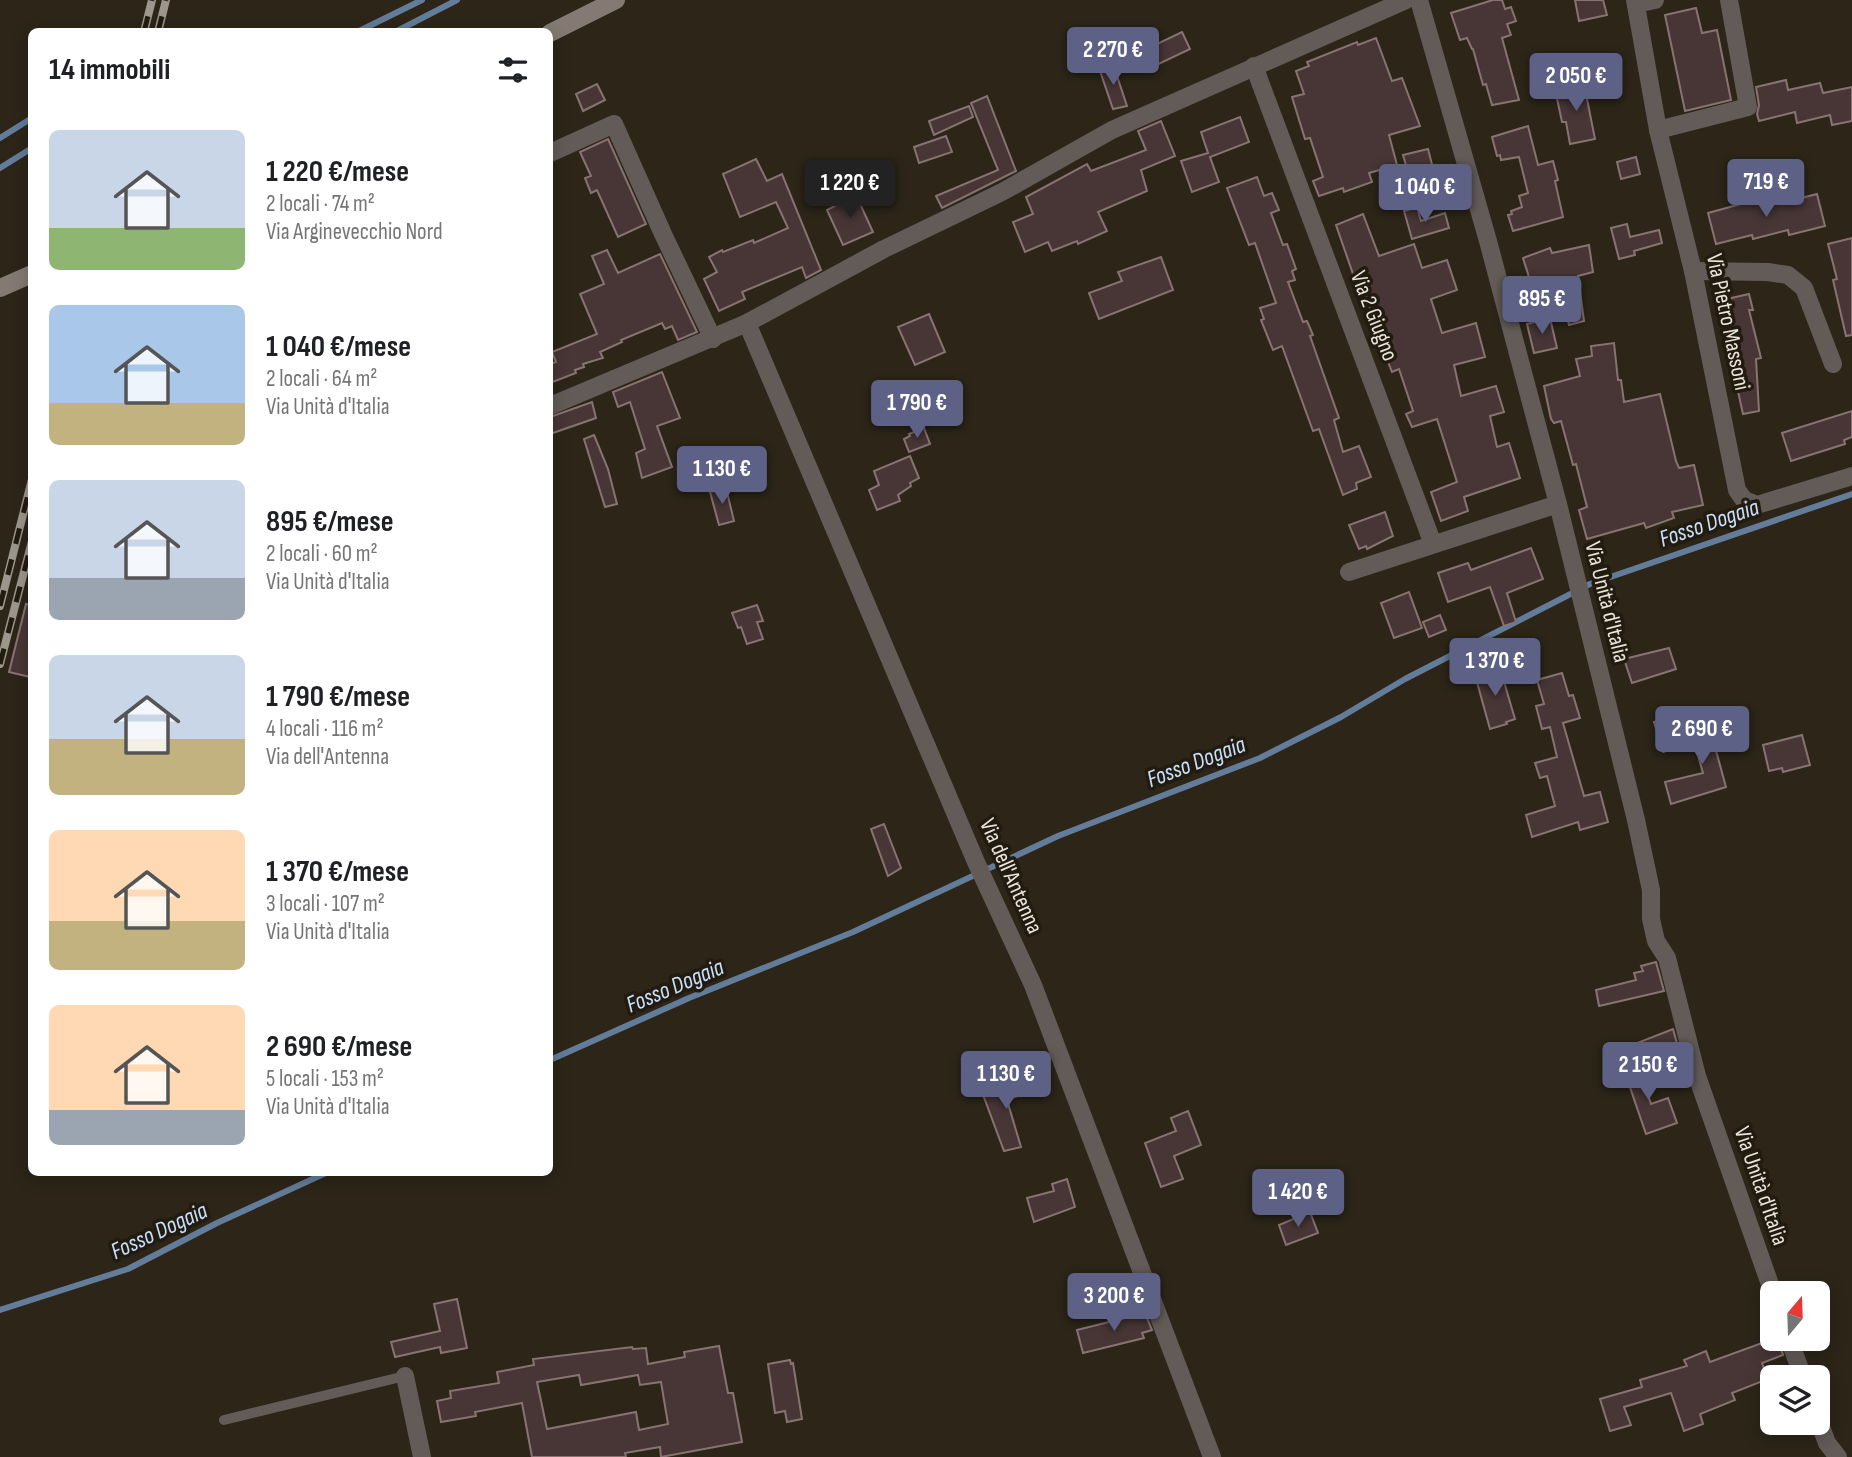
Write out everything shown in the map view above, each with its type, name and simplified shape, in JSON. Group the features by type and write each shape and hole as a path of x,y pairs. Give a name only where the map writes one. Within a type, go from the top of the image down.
{"main road":[{"path":"553,32 616,0"},
{"path":"0,288 28,276"}],"street":[{"path":"553,405 747,323 884,249 1002,191 1112,130 1406,0"},
{"name":"Via Unità d'Italia","path":"1419,0 1489,241 1558,504 1636,820 1651,890 1651,919 1656,941 1667,958 1697,1076 1769,1281"},
{"path":"1636,2 1655,0"},
{"path":"1658,130 1748,107 1729,0"},
{"name":"Via Pietro Massoni","path":"1636,2 1658,130 1693,271 1737,490 1744,500 1757,505 1852,476"},
{"name":"Via 2 Giugno","path":"1254,66 1433,544"},
{"path":"553,152 614,124 713,339"},
{"path":"1693,271 1768,272 1788,275 1804,288 1833,364"},
{"name":"Via dell'Antenna","path":"747,323 976,862 1033,985 1212,1457"},
{"path":"1349,572 1558,504"},
{"path":"405,1376 422,1457"},
{"path":"1824,1435 1838,1457"}],"lane":[{"path":"225,1420 405,1376"}],"building":[{"path":"1493,0 1502,0 1505,9 1511,7 1516,21 1507,24 1511,35 1502,38 1519,100 1492,105 1473,49 1467,38 1460,40 1451,13"},
{"path":"1575,0 1603,0 1607,15 1579,21"},
{"path":"1696,8 1702,33 1717,30 1731,100 1685,111 1665,15"},
{"path":"1182,32 1190,49 1144,71 1136,54"},
{"path":"1376,38 1392,81 1402,78 1420,126 1389,135 1397,165 1369,173 1372,182 1344,192 1343,188 1319,196 1313,181 1323,177 1310,138 1305,139 1292,97 1304,94 1296,71 1309,66 1307,62 1357,42 1358,45"},
{"path":"1113,64 1127,106 1113,109 1099,68"},
{"path":"1786,80 1788,90 1820,83 1823,93 1852,87 1852,121 1832,125 1830,115 1797,123 1795,112 1759,121 1756,87"},
{"path":"597,84 605,100 583,111 576,94"},
{"path":"1584,84 1595,139 1570,144 1555,89"},
{"path":"987,96 1016,171 942,208 936,196 998,170 971,103"},
{"path":"969,106 973,117 934,135 929,121"},
{"path":"1240,117 1249,142 1210,157 1219,182 1192,192 1181,161 1208,153 1201,132"},
{"path":"1161,121 1175,156 1141,170 1147,191 1098,212 1107,231 1078,244 1077,241 1052,251 1048,242 1025,252 1013,222 1033,214 1026,197 1087,164 1091,171 1146,150 1138,131"},
{"path":"1528,126 1538,165 1553,161 1563,217 1513,231 1508,215 1522,207 1519,196 1528,193 1519,157 1501,160 1500,155 1497,156 1492,137"},
{"path":"946,136 952,152 919,163 914,147"},
{"path":"608,139 646,224 618,237 597,190 591,193 585,178 591,176 580,152"},
{"path":"1428,149 1435,176 1411,182 1403,155"},
{"path":"1636,157 1640,174 1621,179 1617,162"},
{"path":"756,159 767,181 782,174 821,270 806,278 802,267 742,292 745,299 719,311 704,279 717,272 709,257 753,240 754,243 788,228 776,202 740,217 723,174"},
{"path":"885,173 892,191 864,201 856,181 872,174 874,178"},
{"path":"1257,177 1264,196 1272,193 1279,210 1271,213 1296,269 1292,271 1295,280 1288,282 1303,322 1307,321 1313,335 1310,336 1339,418 1334,420 1343,452 1359,446 1371,477 1356,483 1357,489 1343,495 1319,429 1313,431 1282,346 1273,350 1261,320 1264,319 1260,308 1276,303 1255,243 1249,245 1227,188"},
{"path":"1817,194 1825,226 1789,235 1788,230 1753,239 1752,235 1716,244 1708,213 1759,199 1760,204 1780,198 1781,203"},
{"path":"856,195 873,232 843,245 827,210"},
{"path":"1417,207 1421,221 1445,213 1449,228 1412,239 1404,211"},
{"path":"1363,214 1379,256 1414,244 1422,268 1447,260 1457,290 1431,299 1442,333 1476,323 1485,357 1454,365 1461,396 1496,386 1504,412 1490,416 1497,447 1509,443 1520,478 1464,497 1468,511 1441,521 1431,492 1457,482 1437,419 1412,427 1406,414 1413,411 1399,369 1392,372 1379,339 1382,338 1365,295 1361,297 1336,225"},
{"path":"1627,224 1630,237 1659,230 1662,243 1634,251 1635,255 1619,259 1611,228"},
{"path":"1852,238 1852,335 1846,336 1833,280 1837,279 1828,244"},
{"path":"1589,245 1593,272 1578,276 1584,321 1569,325 1558,282 1533,290 1523,258 1550,248 1552,253"},
{"path":"607,250 618,273 660,254 697,332 678,340 672,326 665,329 662,323 621,340 622,342 600,352 603,358 583,364 584,367 575,370 576,373 553,382 553,363 556,362 553,352 597,334 580,294 604,284 592,256"},
{"path":"1161,257 1173,290 1099,319 1089,293 1122,281 1118,272"},
{"path":"1749,294 1753,310 1749,310 1761,358 1756,359 1759,411 1743,414 1718,301"},
{"path":"929,314 945,352 915,365 898,327"},
{"path":"1550,318 1557,348 1534,353 1527,324"},
{"path":"1614,343 1618,380 1621,380 1624,402 1660,394 1676,461 1679,468 1694,465 1703,505 1672,512 1674,518 1646,528 1644,523 1587,539 1579,510 1587,507 1576,464 1573,465 1561,421 1554,423 1551,419 1544,386 1580,376 1576,359 1592,356 1591,346"},
{"path":"662,372 680,418 657,426 672,467 642,478 636,453 645,449 630,402 618,407 613,392"},
{"path":"592,402 596,418 553,433 553,416"},
{"path":"1852,411 1852,437 1844,440 1845,444 1791,461 1782,433"},
{"path":"924,428 930,444 909,452 904,439"},
{"path":"594,435 608,469 617,504 605,507 584,439"},
{"path":"910,456 919,478 898,495 900,501 877,510 869,490 879,485 874,471"},
{"path":"726,488 734,521 719,525 710,492"},
{"path":"1385,512 1393,536 1367,549 1366,546 1359,549 1349,525"},
{"path":"1531,548 1543,579 1507,593 1516,622 1504,626 1490,587 1448,602 1438,573 1468,563 1471,570"},
{"path":"1409,592 1422,628 1394,638 1381,603"},
{"path":"26,604 28,604 28,677 9,672"},
{"path":"757,605 763,621 757,622 763,639 747,644 732,613"},
{"path":"1440,615 1446,630 1429,637 1423,622"},
{"path":"1669,648 1676,669 1632,683 1624,659"},
{"path":"1500,668 1515,719 1490,729 1475,675"},
{"path":"1562,673 1580,718 1563,723 1584,796 1600,792 1608,822 1580,830 1578,822 1532,837 1526,815 1555,806 1547,776 1540,778 1535,763 1557,757 1550,727 1542,729 1536,706 1544,704 1537,680"},
{"path":"1681,714 1690,744 1663,752 1654,722"},
{"path":"1722,722 1727,743 1715,747 1726,787 1671,804 1665,782 1703,773 1691,731"},
{"path":"1802,735 1810,765 1783,772 1782,768 1769,771 1763,745"},
{"path":"884,824 901,868 888,876 871,829"},
{"path":"1656,962 1664,991 1599,1006 1596,990 1636,980 1634,973 1643,971 1641,966"},
{"path":"1673,1029 1678,1047 1638,1062 1632,1045"},
{"path":"1636,1059 1651,1104 1668,1098 1677,1123 1646,1134 1622,1064"},
{"path":"1028,1078 1032,1091 1007,1100 1021,1147 1004,1151 982,1092"},
{"path":"1188,1111 1201,1145 1174,1156 1183,1179 1161,1187 1145,1143 1176,1131 1171,1118"},
{"path":"1067,1179 1075,1207 1034,1222 1027,1198 1054,1191 1052,1184"},
{"path":"1310,1212 1318,1233 1286,1245 1279,1225"},
{"path":"457,1299 467,1348 441,1353 440,1347 395,1357 391,1342 440,1331 434,1304"},
{"path":"1145,1313 1152,1330 1142,1333 1144,1338 1083,1353 1077,1330"},
{"path":"1760,1344 1760,1351 1782,1351 1783,1355 1762,1363 1760,1382 1732,1393 1735,1400 1700,1414 1703,1424 1684,1431 1671,1393 1624,1407 1631,1425 1610,1431 1600,1399 1642,1387 1640,1380 1687,1366 1684,1360 1706,1351 1710,1362"},
{"path":"719,1346 728,1393 733,1393 742,1442 661,1457 660,1447 625,1453 626,1457 532,1457 522,1403 475,1412 476,1416 441,1422 437,1401 451,1398 450,1391 499,1383 497,1372 534,1365 533,1359 632,1347 646,1348 648,1364 685,1357 684,1352","holes":["579,1375 581,1385 638,1375 640,1385 661,1382 668,1424 639,1430 636,1412 547,1429 537,1382"]},
{"path":"790,1360 791,1364 793,1363 802,1419 787,1422 785,1411 775,1413 768,1364"}],"waterway":[{"path":"365,28 422,0"},
{"path":"403,28 457,0"},
{"path":"0,138 28,120"},
{"path":"0,168 28,150"},
{"name":"Fosso Dogaia","path":"553,1059 689,998 853,932 1058,836 1260,758 1341,717 1405,679 1590,584 1852,494"},
{"name":"Fosso Dogaia","path":"0,1310 128,1269 217,1223 319,1176"}],"railway":[{"path":"145,28 152,0"},
{"path":"159,28 166,0"},
{"path":"0,606 28,495"},
{"path":"0,664 28,556"}]}
